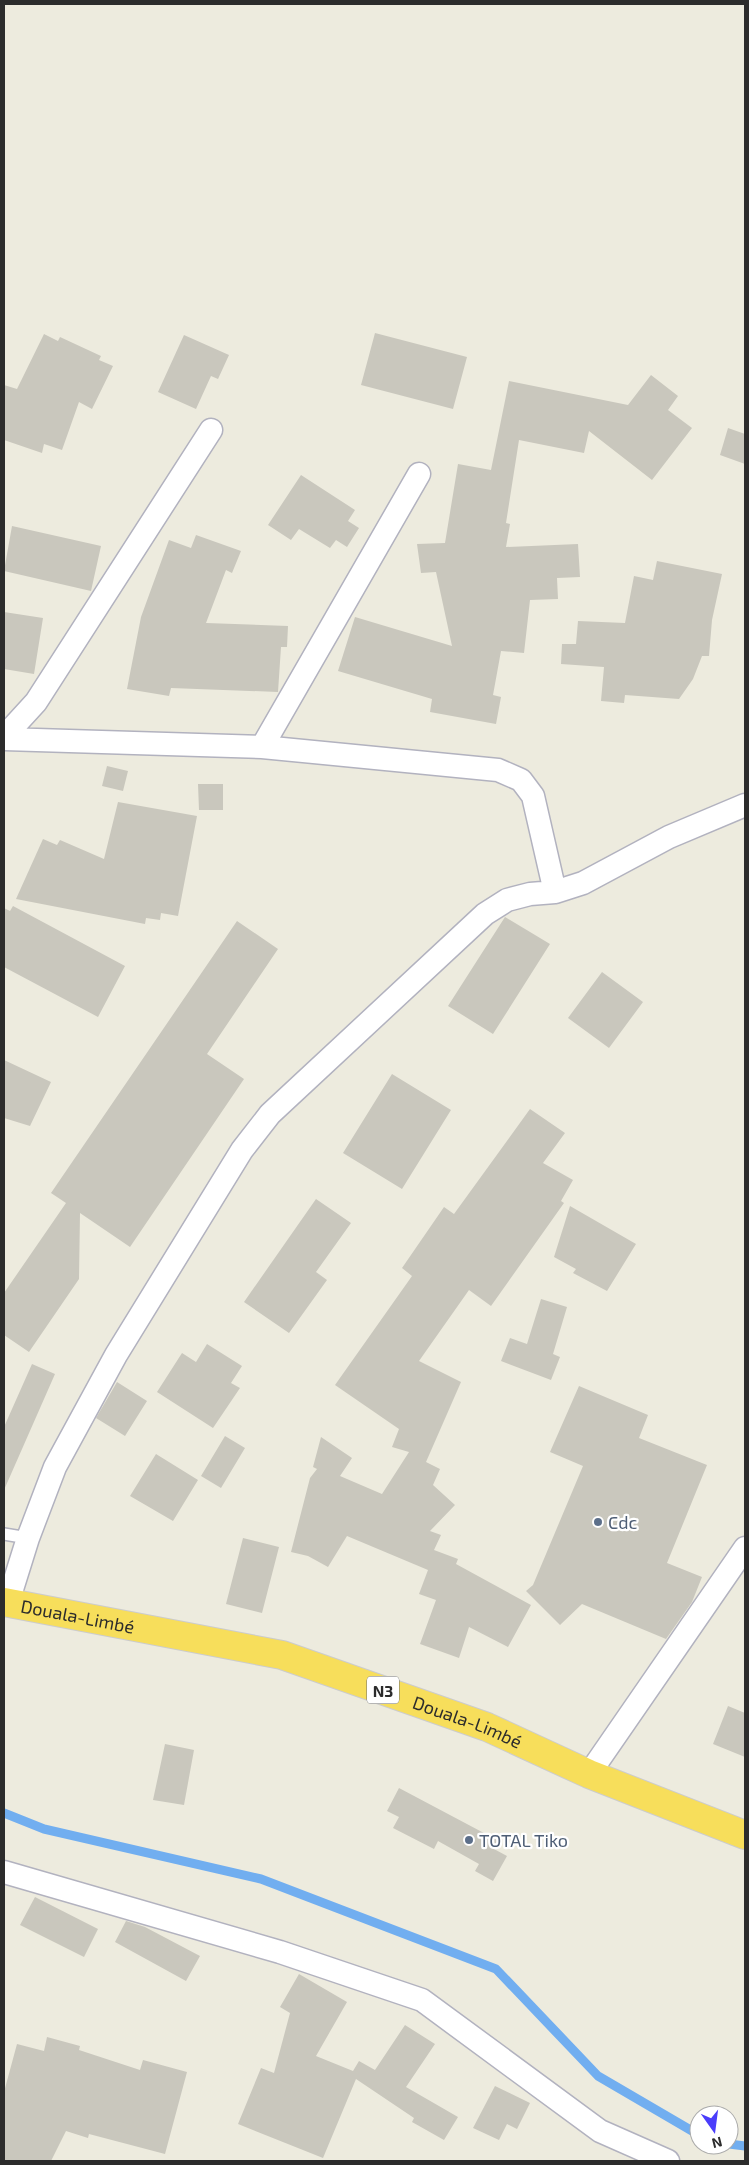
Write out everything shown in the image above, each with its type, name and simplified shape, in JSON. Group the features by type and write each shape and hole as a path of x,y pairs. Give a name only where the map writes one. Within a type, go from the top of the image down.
{"highway":[{"name":"Douala-Limbé","path":"6,1602 282,1655 486,1727 589,1774 745,1835"}],"street":[{"path":"4,738 36,702 211,430"},
{"path":"262,747 419,474"},
{"path":"4,738 262,747 498,770 521,780 534,796 555,892"},
{"path":"6,1602 55,1467 116,1355 242,1150 270,1114 485,914 507,900 530,894 555,892 583,883 668,837 745,805"},
{"path":"589,1774 745,1548"},
{"path":"4,1872 280,1952 422,2000 600,2131 668,2161"}],"lane":[{"path":"4,1534 28,1538"}],"building":[{"path":"375,333 467,357 453,409 361,385"},
{"path":"44,334 58,341 60,337 101,356 99,360 113,366 92,409 79,402 62,450 44,444 42,453 4,440 4,385 17,389"},
{"path":"184,335 229,355 218,379 211,376 196,409 158,392"},
{"path":"651,375 678,396 668,410 692,428 652,480 589,431 584,453 519,440 506,523 510,524 506,547 578,544 580,577 557,578 558,599 530,600 524,653 501,651 493,695 501,697 496,724 430,712 432,699 338,671 355,617 452,646 436,572 421,573 417,544 445,543 458,464 491,470 509,381 628,405"},
{"path":"728,428 745,434 745,464 720,455"},
{"path":"301,475 355,510 348,521 359,528 347,547 336,540 330,548 299,529 291,540 268,525"},
{"path":"12,526 101,546 91,591 4,571"},
{"path":"196,535 241,551 232,573 226,570 206,623 288,626 287,647 281,647 278,692 171,688 169,696 127,689 141,617 169,540 191,548"},
{"path":"657,561 722,574 712,620 709,656 702,656 693,679 679,699 625,695 624,703 601,701 604,667 561,664 562,644 576,644 578,621 625,623 634,576 653,580"},
{"path":"4,612 43,618 34,674 4,669"},
{"path":"107,766 128,771 123,791 102,786"},
{"path":"198,784 223,784 223,810 199,810"},
{"path":"118,802 197,816 178,916 161,913 160,920 146,918 145,924 16,899 43,839 57,845 60,840 104,859"},
{"path":"13,906 125,966 98,1017 4,967 4,908 10,911"},
{"path":"505,917 550,944 493,1034 448,1006"},
{"path":"237,921 278,949 207,1054 244,1079 130,1247 80,1213 79,1279 29,1352 4,1335 4,1293 66,1203 51,1193"},
{"path":"602,972 643,1002 609,1048 568,1018"},
{"path":"4,1060 51,1082 30,1126 4,1118"},
{"path":"392,1074 451,1110 402,1189 343,1153"},
{"path":"530,1109 565,1133 543,1163 573,1180 561,1201 564,1203 491,1306 469,1290 419,1361 461,1382 426,1462 440,1469 433,1485 455,1505 430,1531 441,1535 434,1550 458,1559 456,1564 531,1605 508,1647 469,1627 459,1658 420,1644 436,1600 419,1594 428,1570 347,1536 328,1567 308,1556 291,1552 310,1478 317,1469 313,1467 321,1437 352,1458 340,1476 382,1494 409,1452 392,1447 399,1429 335,1385 412,1276 402,1268 444,1207 454,1214"},
{"path":"316,1199 351,1223 316,1272 327,1280 289,1333 244,1302"},
{"path":"570,1206 636,1244 607,1291 573,1273 576,1269 554,1257"},
{"path":"541,1299 567,1307 553,1354 560,1357 551,1380 501,1361 510,1338 527,1344"},
{"path":"207,1344 242,1366 231,1383 240,1388 213,1428 157,1392 182,1353 196,1362"},
{"path":"32,1364 55,1374 4,1490 4,1427"},
{"path":"117,1382 147,1401 125,1436 96,1418"},
{"path":"579,1386 648,1415 639,1438 707,1465 667,1563 702,1577 692,1602 666,1639 582,1604 560,1625 526,1591 533,1585 583,1466 550,1452"},
{"path":"225,1436 245,1448 221,1488 201,1476"},
{"path":"156,1454 198,1480 173,1521 130,1496"},
{"path":"243,1538 279,1547 262,1613 226,1604"},
{"path":"728,1706 745,1713 745,1757 713,1744"},
{"path":"165,1744 194,1750 184,1805 153,1800"},
{"path":"399,1788 499,1841 494,1849 507,1856 493,1881 475,1871 479,1864 438,1841 434,1849 393,1828 399,1817 387,1811"},
{"path":"35,1897 98,1929 84,1957 20,1925"},
{"path":"126,1921 145,1927 200,1956 186,1981 115,1942"},
{"path":"299,1974 347,2002 316,2056 353,2071 359,2061 375,2070 405,2025 435,2044 406,2087 458,2117 444,2140 412,2122 414,2118 356,2079 323,2158 238,2124 261,2068 274,2073 290,2013 280,2007"},
{"path":"47,2037 80,2046 79,2050 140,2070 143,2060 187,2072 165,2154 89,2134 88,2138 66,2131 51,2161 4,2161 4,2092 17,2044 44,2051"},
{"path":"495,2086 530,2103 517,2129 507,2124 499,2140 473,2128"}],"waterway":[{"path":"4,1813 44,1829 261,1879 496,1969 598,2076 689,2129"},
{"path":"739,2145 745,2146"}],"place":[{"name":"Cdc","path":"598,1522"},
{"name":"TOTAL Tiko","path":"469,1840"}]}
